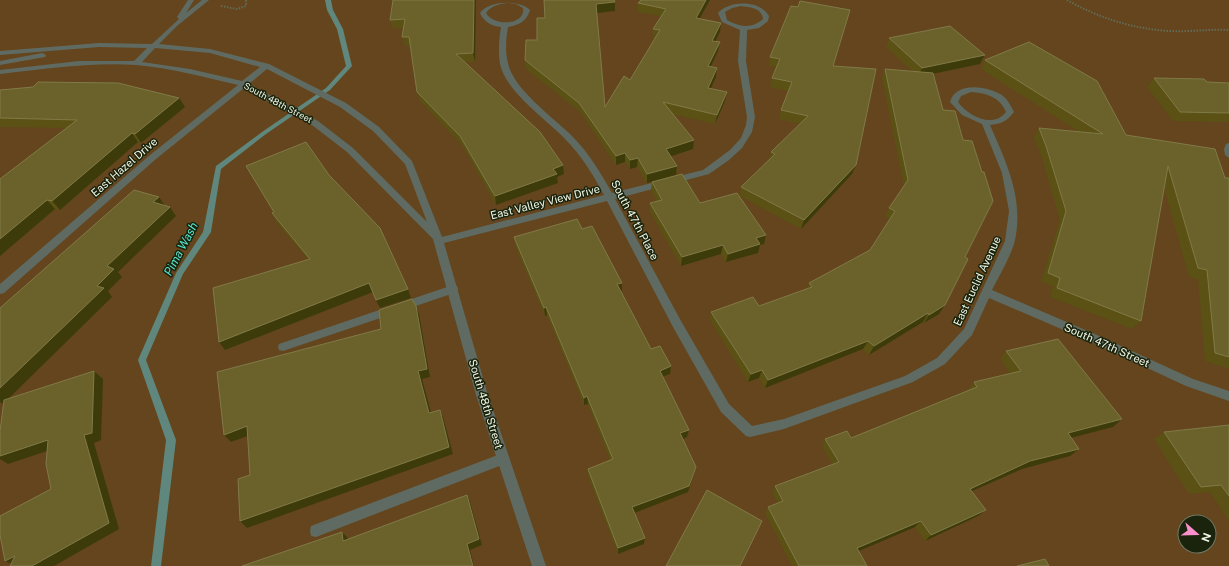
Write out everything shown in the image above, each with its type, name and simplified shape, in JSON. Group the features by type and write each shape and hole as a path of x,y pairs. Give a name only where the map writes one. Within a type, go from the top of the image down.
{"street":[{"path":"175,25 192,0"},
{"path":"136,63 175,25 206,0"},
{"path":"507,1 514,1 525,6 527,10 524,18 512,24 505,24 498,24 486,20 482,13 484,9 493,3 507,1"},
{"path":"741,4 755,6 765,13 766,20 763,24 744,28 736,27 724,21 721,13 724,9 741,4"},
{"name":"South 47th Place","path":"505,24 503,36 504,64 515,87 570,139 599,177 677,324 725,408 750,432"},
{"name":"East Valley View Drive","path":"439,241 706,172 728,156 742,140 750,127 750,108 743,68 741,39 744,28"},
{"name":"South 48th Street","path":"0,63 99,45"},
{"name":"South 48th Street","path":"0,53 99,45 153,46 210,51 266,66 343,105 376,129 409,163 439,241 482,395 539,566"},
{"name":"South 48th Street","path":"0,72 79,63 136,63 190,71 243,84 315,122 350,150 439,241"},
{"name":"East Hazel Drive","path":"0,290 153,157 266,66"},
{"path":"971,90 980,90 988,92 1004,100 1010,112 1008,116 995,122 986,122 976,120 961,112 954,102 958,93 971,90"},
{"name":"East Euclid Avenue","path":"750,432 784,424 909,379 941,361 968,332 1010,241 1014,211 1006,173 986,122"},
{"path":"1229,146 1229,155"},
{"path":"283,346 452,289"},
{"name":"South 47th Street","path":"986,292 1093,338 1190,383 1229,396"},
{"path":"316,531 503,458"}],"path":[{"path":"214,5 242,9 246,6 246,0"},
{"path":"1067,0 1096,15 1137,27 1168,31 1229,30"}],"shaded area":[{"path":"0,0 1229,0 1229,566 0,566"}],"building":[{"path":"393,0 474,0 473,53 456,54 540,132 563,165 553,169 557,174 495,196 460,136 417,92 409,37 402,37 405,19 390,20"},
{"path":"544,0 614,0 615,2 596,4 605,107 624,76 630,80 660,30 653,29 666,9 638,3 641,0 706,0 696,18 721,23 712,41 720,42 708,66 717,68 708,88 727,92 717,115 663,102 694,140 666,149 677,166 647,174 638,158 630,160 625,153 616,156 579,103 525,60 526,40 537,40 537,18 545,18"},
{"path":"800,1 850,10 833,66 876,69 856,165 804,220 741,187 775,154 771,152 808,116 781,110 792,82 772,78 780,59 770,57 791,6 798,7"},
{"path":"950,26 985,55 922,68 889,38"},
{"path":"1029,42 1097,81 1126,135 1215,149 1225,178 1229,178 1229,357 1215,353 1207,270 1198,268 1168,166 1141,321 1057,288 1060,278 1048,273 1066,211 1039,128 1103,134 985,60"},
{"path":"885,69 933,73 943,110 955,111 963,140 972,141 993,201 965,257 968,259 945,305 929,315 928,313 874,346 868,341 768,380 762,370 751,374 711,312 753,297 759,306 812,287 809,283 870,250 895,211 889,208 908,180"},
{"path":"1154,78 1204,79 1207,82 1229,83 1229,113 1180,112"},
{"path":"38,82 118,83 179,98 135,134 132,133 52,201 47,200 0,239 0,179 77,120 0,118 0,90 33,87"},
{"path":"306,142 329,175 380,228 408,289 376,300 369,283 219,342 213,288 310,259 272,213 274,212 246,166"},
{"path":"682,174 700,203 737,193 766,235 756,238 760,244 728,254 723,245 682,257 650,203 662,200 652,182"},
{"path":"134,190 159,197 153,202 170,207 107,266 114,269 97,286 104,288 0,388 0,308"},
{"path":"577,219 582,229 592,226 622,283 617,284 651,349 660,346 671,366 660,371 689,430 680,433 696,467 689,486 632,507 645,538 618,548 588,469 613,459 587,396 584,398 546,307 544,308 514,237"},
{"path":"412,299 416,306 427,369 418,371 429,413 440,410 449,447 240,521 238,479 250,475 247,426 224,435 217,372 381,329 379,310"},
{"path":"1058,339 1122,419 1068,433 1079,449 1030,461 970,489 986,510 931,535 921,521 857,548 867,566 799,566 768,507 783,501 775,486 839,462 825,439 847,431 851,438 977,387 974,382 1021,371 1006,351"},
{"path":"94,371 92,433 84,435 109,523 32,566 10,566 15,556 5,561 0,535 0,516 51,489 46,464 48,440 0,456 0,431 4,400"},
{"path":"1229,425 1229,496 1221,485 1201,487 1164,432"},
{"path":"707,490 762,521 740,566 666,566"},
{"path":"467,495 479,539 467,544 473,566 242,566 342,532 343,541"},
{"path":"1045,559 1049,566 1017,566"}],"waterway":[{"name":"Pima Wash","path":"156,566 171,440 142,360 180,273 207,232 218,168 264,133 328,89 349,66 340,29 330,10 328,0"}]}
